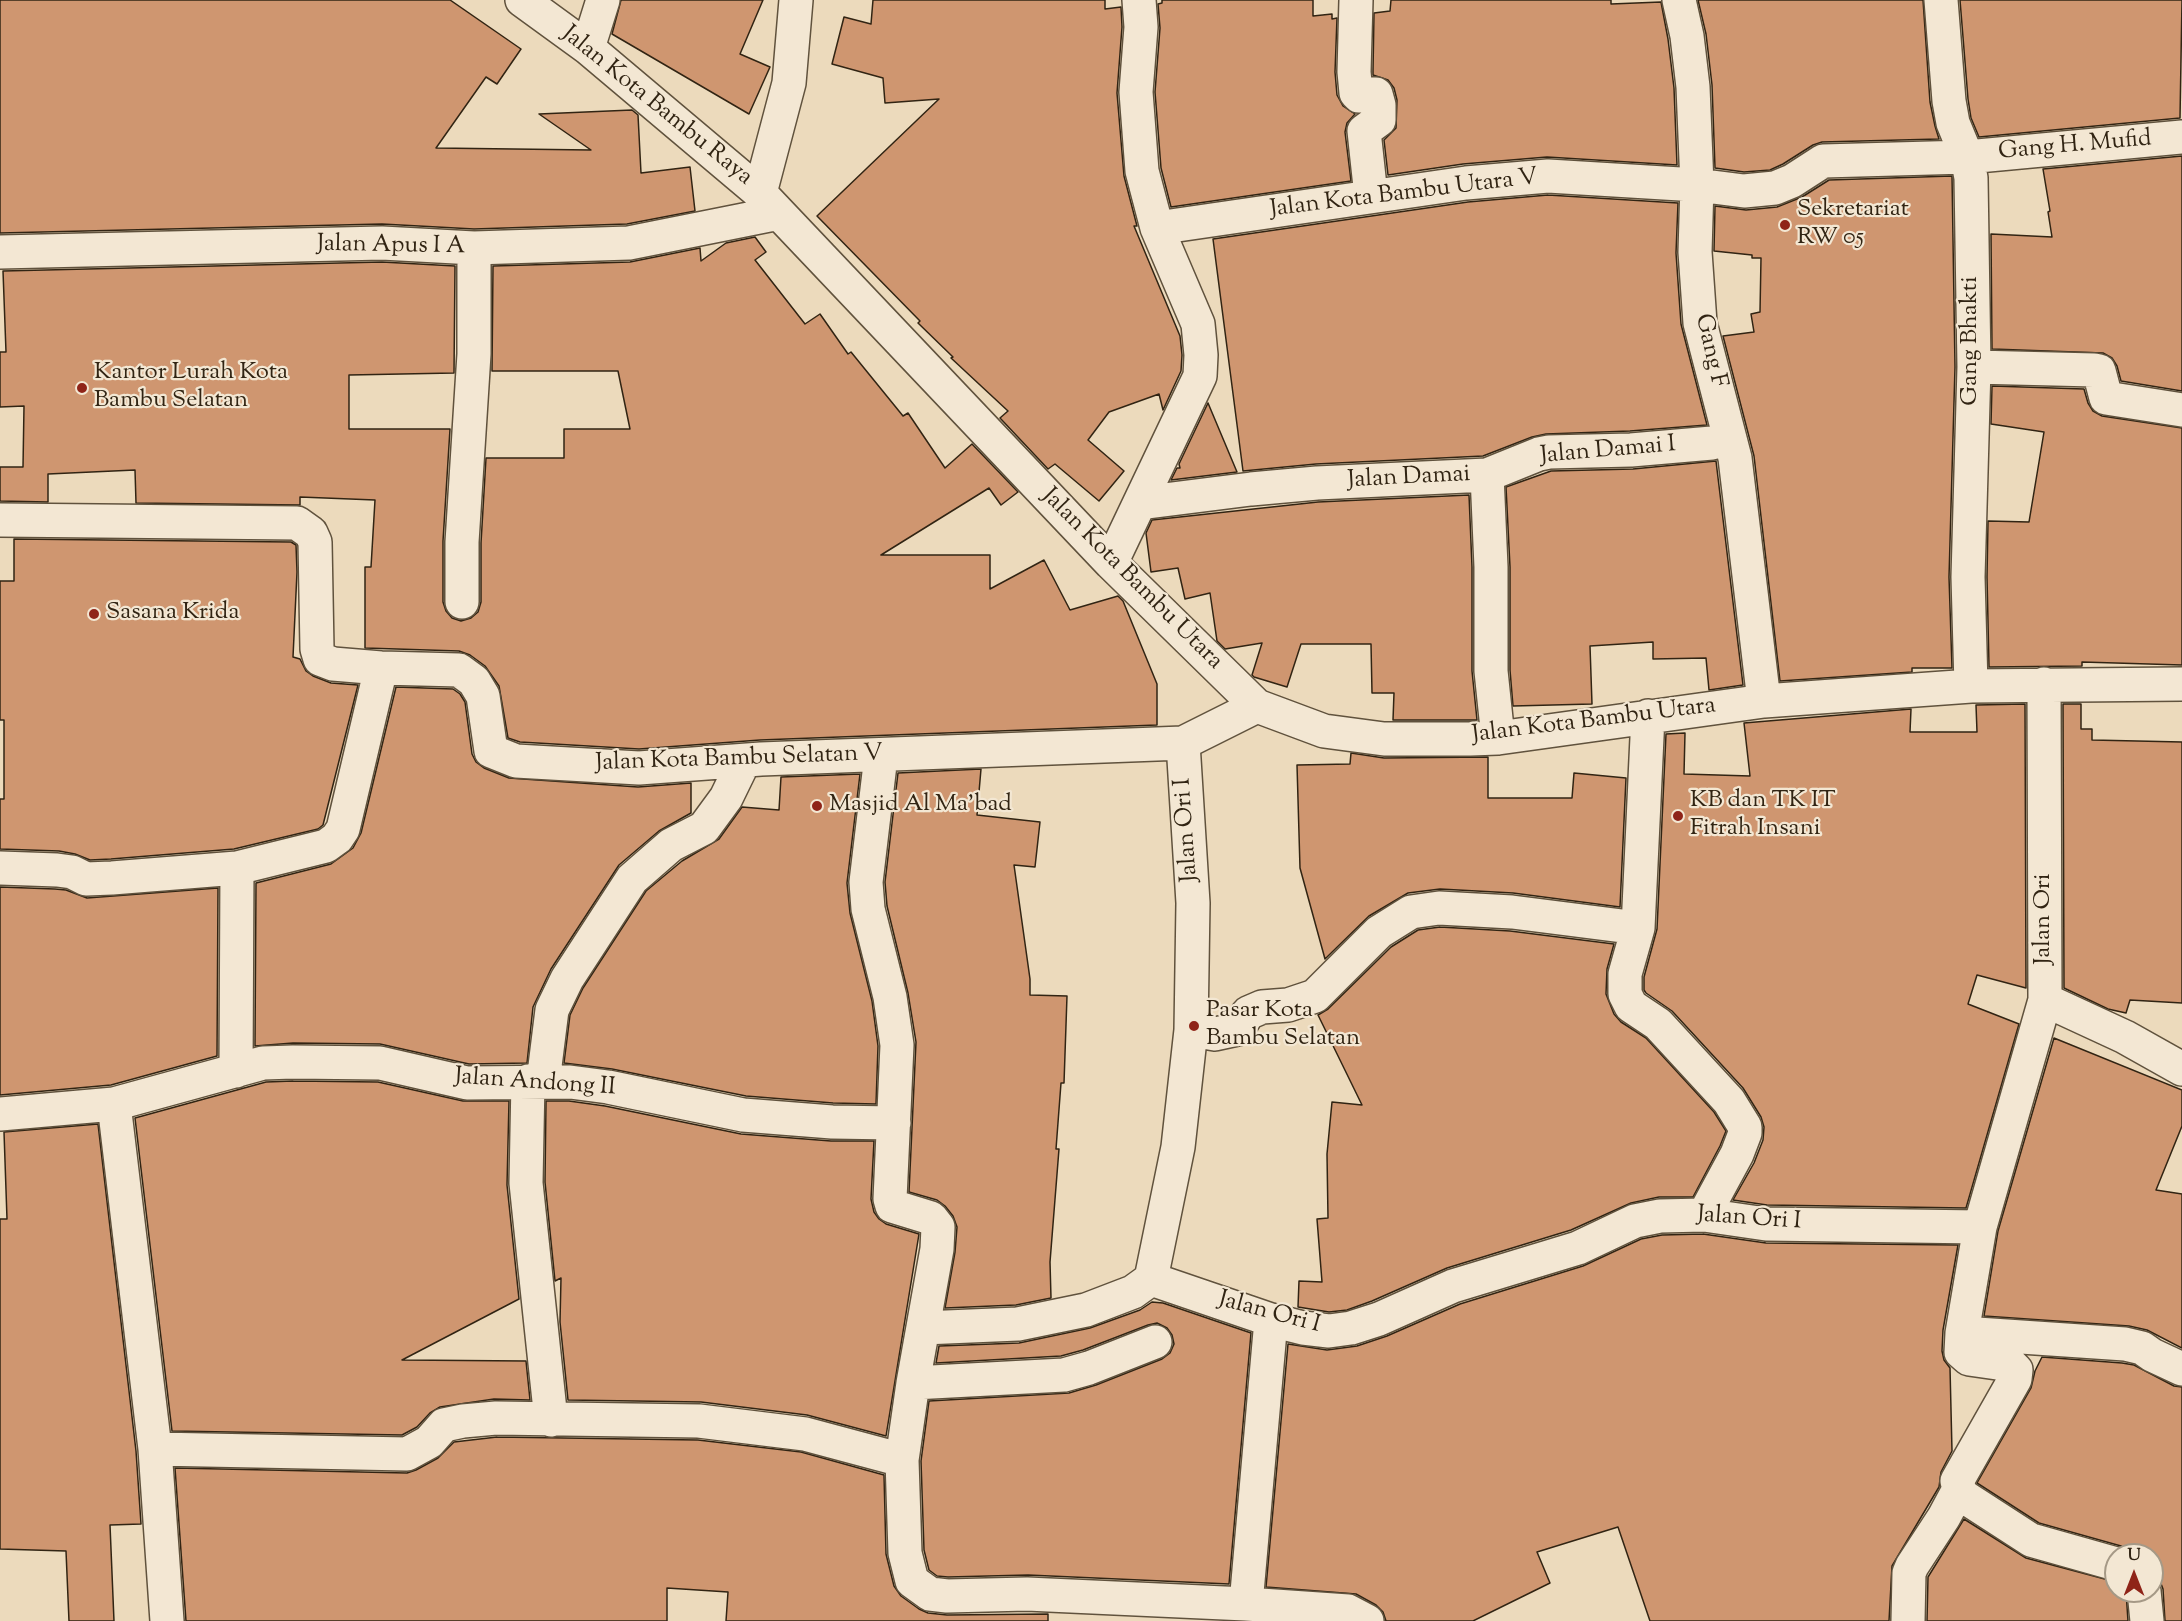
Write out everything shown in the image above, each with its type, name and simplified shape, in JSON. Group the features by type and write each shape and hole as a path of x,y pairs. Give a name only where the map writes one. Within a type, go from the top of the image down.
{"street":[{"name":"Jalan Kota Bambu Raya","path":"522,0 588,48 770,203"},
{"path":"588,48 603,0"},
{"path":"770,203 789,83 796,0"},
{"path":"1111,563 1200,376 1201,355 1198,324 1157,228 1142,171 1136,92 1141,27 1139,0"},
{"path":"1356,0 1354,72 1356,93 1359,96 1376,94 1379,105 1379,120 1364,131 1371,196"},
{"name":"Gang F","path":"1679,0 1687,36 1693,87 1697,185 1695,252 1700,323 1736,458 1764,701"},
{"name":"Gang Bhakti","path":"1941,0 1949,101 1953,123 1967,157 1971,178 1974,367 1968,577 1971,686"},
{"name":"Gang H. Mufid","path":"1967,157 2182,136"},
{"name":"Jalan Kota Bambu Utara V","path":"1157,228 1466,183 1548,176 1697,185 1744,191 1762,190 1792,182 1823,161 1967,157"},
{"name":"Jalan Apus I A","path":"0,252 382,243 474,248 629,243 770,203"},
{"name":"Jalan Kota Bambu Utara","path":"770,203 1111,563 1257,706 1324,731 1384,739 1498,738 1764,701 1971,686 2182,684"},
{"path":"462,602 462,542 474,354 474,248"},
{"path":"1974,367 2099,371 2106,398 2182,410"},
{"name":"Jalan Damai I","path":"1487,475 1549,452 1631,450 1712,443 1730,439"},
{"name":"Jalan Damai","path":"1140,503 1317,483 1487,475 1491,567 1491,670 1498,738"},
{"name":"Jalan Kota Bambu Selatan V","path":"0,520 297,523 311,533 315,542 317,649 320,659 333,664 381,668 459,670 474,681 483,696 491,751 516,761 639,768 744,761 1183,743 1257,706"},
{"path":"0,868 57,870 72,872 86,879 237,868 326,846 337,838 343,829 381,668"},
{"name":"Jalan Ori","path":"2044,684 2045,1000 2125,1037 2182,1070"},
{"path":"1648,716 1638,928 1625,974 1625,994 1631,1006 1658,1024 1729,1101 1745,1127 1737,1154 1704,1215"},
{"name":"Jalan Ori I","path":"1183,743 1193,903 1191,1030 1178,1147 1151,1279 1271,1320 1303,1328 1329,1331 1351,1328 1379,1319 1454,1286 1578,1248 1635,1221 1660,1216 1704,1215 1766,1224 1980,1227"},
{"path":"880,756 866,882 868,909 895,1024 897,1045 889,1191 892,1206 931,1218 938,1227 937,1249 912,1383 902,1460 905,1553 912,1581 947,1608 1027,1594 1348,1611 1367,1621"},
{"path":"552,1420 526,1183 536,1081 552,1010 567,979 632,879 671,845 704,828 726,798 744,761"},
{"path":"236,1071 237,868"},
{"path":"1191,1030 1215,1034 1238,1029 1248,1013 1262,1007 1288,1005 1315,996 1379,932 1411,912 1439,908 1512,912 1638,928"},
{"path":"2045,1000 1980,1227 1962,1333 1961,1352 1969,1359 2011,1365 2016,1370 2015,1379 1957,1481 1963,1496 2031,1540 2104,1561"},
{"name":"Jalan Andong II","path":"0,1114 114,1104 262,1063 380,1063 467,1083 570,1082 608,1087 743,1115 832,1122 894,1123"},
{"path":"114,1104 155,1449 167,1621"},
{"path":"922,1328 1018,1324 1086,1310 1132,1292 1151,1279"},
{"path":"1246,1604 1271,1320"},
{"path":"1962,1333 2125,1344 2142,1348 2182,1369"},
{"path":"912,1383 1064,1374 1089,1368 1155,1342"},
{"path":"155,1449 407,1454 429,1442 444,1425 496,1418 699,1422 805,1434 902,1460"},
{"path":"1908,1621 1909,1573 1959,1489"},
{"path":"2145,1603 2147,1621"}],"building":[{"path":"0,0 450,0 521,49 497,84 486,77 436,148 591,150 539,114 632,110 638,115 641,173 690,167 695,211 627,224 474,229 382,224 0,233"},
{"path":"621,0 763,0 740,54 770,67 749,114 612,34"},
{"path":"873,0 1105,0 1105,9 1121,7 1122,27 1117,93 1124,176 1137,226 1134,226 1180,336 1182,355 1181,371 1163,410 1159,394 1109,412 1088,440 1124,471 1099,501 1055,464 1048,469 1000,418 1008,411 951,358 953,357 918,323 920,321 817,216 939,99 885,103 883,78 832,64 844,17 871,24"},
{"path":"1162,0 1313,0 1313,16 1332,14 1332,19 1337,18 1335,72 1337,95 1343,106 1355,114 1347,123 1345,132 1351,181 1171,207 1161,168 1155,92 1160,28 1158,4 1162,3"},
{"path":"1391,0 1611,0 1611,4 1661,2 1674,88 1677,165 1547,157 1463,164 1388,175 1384,140 1396,128 1397,100 1394,88 1388,80 1373,75 1373,71 1374,13 1390,11"},
{"path":"1698,0 1923,0 1930,102 1939,139 1822,142 1770,170 1744,172 1715,168 1712,85 1706,34"},
{"path":"1960,0 2182,0 2180,118 1979,137 1971,118 1968,99"},
{"path":"2182,156 2182,391 2121,381 2112,358 2103,353 1992,349 1991,234 2052,237 2043,169"},
{"path":"1952,176 1955,367 1949,577 1952,668 1912,668 1912,672 1780,681 1754,456 1723,336 1754,332 1751,314 1760,312 1761,258 1714,251 1715,206 1746,210 1777,207 1802,197 1829,180"},
{"path":"1548,195 1678,203 1676,253 1681,324 1707,425 1546,434 1483,456 1316,464 1243,471 1213,239 1468,202"},
{"path":"755,237 766,252 755,260 805,324 820,314 848,354 851,352 903,416 908,413 945,468 972,444 1018,492 1001,505 989,488 881,555 990,555 990,589 1044,560 1070,610 1118,596 1123,601 1157,684 1157,725 760,740 639,749 520,742 508,738 499,686 485,666 470,655 459,651 365,648 365,567 371,567 375,500 300,497 300,505 136,503 135,470 48,474 48,502 0,501 0,467 23,467 24,406 0,407 0,352 6,352 3,271 382,262 455,266 454,373 349,375 349,429 450,429 443,541 443,602 452,618 461,621 471,618 478,612 481,602 481,543 486,458 564,458 564,429 630,429 618,371 492,371 493,266 630,262 700,248 701,261 726,243"},
{"path":"1992,386 2084,389 2093,411 2102,416 2182,428 2182,665 2082,662 2082,666 1989,667 1988,521 2029,522 2044,432 1991,424"},
{"path":"1208,403 1237,472 1171,480 1177,468 1180,468 1179,464"},
{"path":"1716,461 1743,685 1709,690 1706,658 1653,659 1653,642 1590,646 1592,704 1513,706 1510,670 1510,567 1506,487 1551,471 1633,469"},
{"path":"1469,495 1472,671 1477,720 1393,720 1394,693 1372,693 1371,644 1301,644 1287,687 1254,677 1252,675 1262,643 1225,649 1217,641 1210,593 1185,599 1178,568 1151,572 1146,533 1152,520 1318,502"},
{"path":"14,539 291,542 296,545 293,657 300,659 306,671 313,676 331,683 358,685 323,825 318,829 234,849 111,859 90,860 59,851 0,849 0,799 4,799 4,720 0,720 0,581 14,581"},
{"path":"396,687 453,689 460,694 465,702 472,754 476,762 484,768 509,778 638,787 691,783 691,813 659,831 619,865 551,969 533,1007 527,1063 469,1064 380,1044 293,1043 255,1046 256,883 331,864 353,848 361,833"},
{"path":"2025,704 2026,988 1977,975 1968,1004 2019,1024 1966,1208 1767,1205 1733,1200 1754,1163 1763,1140 1764,1127 1761,1117 1743,1088 1672,1011 1644,990 1644,977 1657,929 1666,734 1685,733 1684,774 1750,776 1744,723 1911,709 1910,732 1977,732 1976,705"},
{"path":"2063,704 2081,704 2081,729 2092,729 2092,740 2182,742 2182,1003 2130,1000 2126,1013 2108,1009 2064,988"},
{"path":"1351,753 1384,758 1488,757 1488,798 1572,798 1574,773 1626,778 1620,907 1513,893 1440,889 1408,893 1369,916 1325,959 1300,868 1297,765 1350,764"},
{"path":"981,769 977,815 1040,822 1035,867 1014,865 1030,979 1030,995 1067,996 1064,1083 1061,1083 1056,1149 1059,1149 1050,1262 1051,1298 1016,1305 945,1308 957,1227 953,1216 937,1200 909,1192 916,1042 908,993 887,906 885,882 898,773"},
{"path":"860,774 847,883 850,913 872,1001 878,1046 876,1104 746,1096 612,1069 564,1063 570,1015 583,988 646,891 682,861 719,839 742,807 779,810 781,777"},
{"path":"0,887 66,890 87,898 218,888 217,1056 111,1085 0,1095"},
{"path":"1440,927 1510,931 1614,944 1607,969 1606,994 1614,1014 1621,1022 1646,1038 1714,1112 1726,1131 1693,1197 1659,1197 1631,1203 1571,1230 1447,1268 1347,1310 1329,1312 1298,1307 1299,1281 1322,1282 1317,1219 1328,1218 1327,1154 1332,1102 1362,1105 1318,1015 1328,1009 1391,947 1418,930"},
{"path":"2054,1038 2182,1090 2182,1126 2156,1190 2182,1194 2182,1348 2147,1330 2129,1326 1984,1316 1998,1231"},
{"path":"266,1082 378,1082 463,1101 509,1101 507,1185 519,1299 402,1360 526,1361 530,1400 494,1399 440,1407 430,1413 417,1427 402,1435 172,1431 135,1118"},
{"path":"546,1101 569,1101 605,1106 741,1134 831,1141 874,1141 871,1199 874,1212 886,1224 919,1234 886,1436 807,1415 701,1402 568,1400 560,1322 561,1278 555,1281 545,1182"},
{"path":"98,1124 136,1451 141,1524 110,1525 114,1621 69,1621 66,1551 0,1549 0,1219 7,1219 4,1132"},
{"path":"1703,1234 1766,1243 1958,1245 1943,1330 1942,1351 1944,1360 1950,1368 1952,1451 1941,1472 1939,1487 1892,1566 1889,1621 1650,1621 1618,1527 1537,1552 1550,1583 1473,1621 1386,1621 1383,1612 1376,1605 1356,1594 1266,1587 1288,1344 1327,1350 1357,1346 1387,1336 1460,1304 1583,1266 1641,1239 1662,1235"},
{"path":"1152,1302 1163,1303 1251,1333 1229,1584 1028,1575 948,1577 937,1576 929,1570 924,1550 921,1461 929,1401 1069,1393 1162,1359 1170,1353 1174,1344 1167,1328 1157,1323 1061,1356 936,1363 939,1346 1019,1343 1090,1328 1140,1310"},
{"path":"2042,1357 2122,1363 2134,1365 2174,1386 2182,1387 2182,1621 2165,1621 2164,1543 2110,1543 2039,1523 1977,1483 2031,1388 2035,1371"},
{"path":"497,1437 698,1440 801,1452 884,1475 886,1554 894,1586 901,1596 928,1613 947,1615 1048,1614 1048,1621 726,1621 728,1592 667,1588 667,1621 186,1621 175,1468 407,1473 438,1458 454,1442"},
{"path":"1964,1519 2026,1558 2104,1579 2104,1603 2127,1603 2128,1621 1927,1621 1928,1577"}],"place":[{"name":"Sekretariat RW 05","path":"1785,225"},
{"name":"Kantor Lurah Kota Bambu Selatan","path":"82,388"},
{"name":"Sasana Krida","path":"94,614"},
{"name":"Masjid Al Ma'bad","path":"817,806"},
{"name":"KB dan TK IT Fitrah Insani","path":"1678,816"},
{"name":"Pasar Kota Bambu Selatan","path":"1194,1026"}]}
